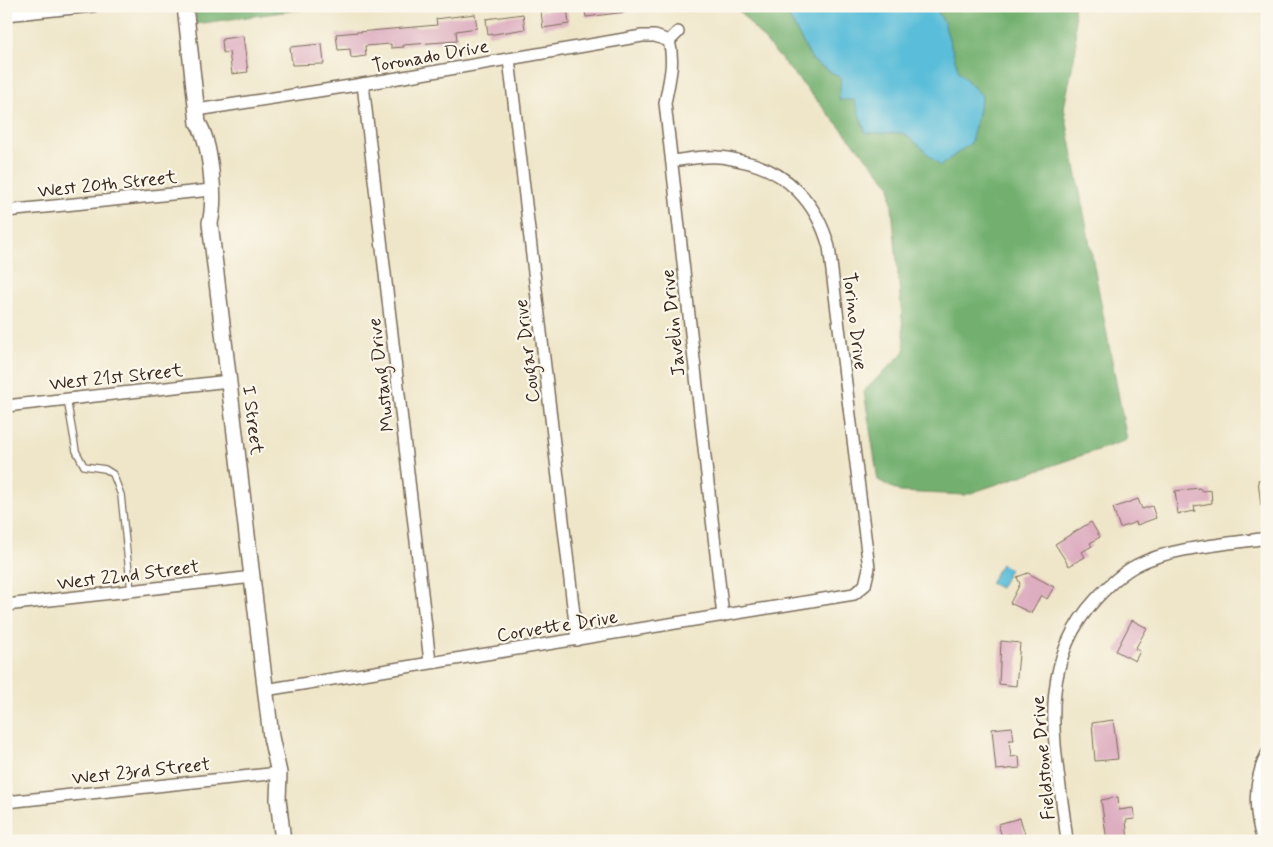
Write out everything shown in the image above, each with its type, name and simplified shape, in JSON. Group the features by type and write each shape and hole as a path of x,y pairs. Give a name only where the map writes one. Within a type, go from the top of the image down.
{"street":[{"path":"6,16 93,6"},
{"name":"I Street","path":"185,6 198,123 204,132 208,148 213,211 210,223 265,690 271,737 279,773 278,799 283,841"},
{"path":"669,41 678,32"},
{"name":"Toronado Drive","path":"197,110 364,84 642,36 655,36 669,41"},
{"name":"Javelin Drive","path":"669,41 672,52 672,68 665,103 723,616"},
{"name":"Cougar Drive","path":"509,58 577,640"},
{"name":"Mustang Drive","path":"364,84 430,662"},
{"name":"Torino Drive","path":"672,160 719,156 752,163 781,176 806,197 824,228 830,247 869,568 865,585 854,594"},
{"name":"West 20th Street","path":"6,211 211,190"},
{"name":"West 21st Street","path":"6,406 229,381"},
{"name":"Fieldstone Drive","path":"1067,841 1053,710 1054,688 1066,643 1086,609 1111,583 1137,565 1166,554 1267,538"},
{"name":"West 22nd Street","path":"6,605 253,577"},
{"name":"Corvette Drive","path":"265,690 854,594"},
{"path":"1263,841 1257,822 1257,790 1267,754"},
{"name":"West 23rd Street","path":"6,802 279,773"}],"lane":[{"path":"66,399 76,451 84,466 105,469 114,474 118,488 131,591"}],"green space":[{"path":"195,6 326,6 196,24"},
{"path":"735,6 783,6 813,61 841,78 854,100 866,132 903,133 920,146 940,166 971,143 982,96 959,72 944,23 935,6 1074,6 1076,48 1064,108 1127,440 965,495 900,492 878,480 864,391 905,351 890,185"}],"water":[{"path":"783,6 935,6 944,23 959,72 982,96 971,143 940,166 920,146 903,133 866,133 854,100 839,100 841,78 813,61"},
{"path":"1001,564 1010,569 1000,588 990,583"}],"building":[{"path":"584,6 625,6 626,12 586,17"},
{"path":"567,8 569,24 543,28 541,11"},
{"path":"475,14 477,28 456,31 457,41 403,45 404,47 391,48 391,44 365,46 366,56 351,58 350,49 338,50 336,34 437,25 436,19"},
{"path":"523,14 525,29 488,35 486,19"},
{"path":"243,36 248,72 232,74 229,52 223,53 222,39"},
{"path":"322,44 324,64 292,65 290,47"},
{"path":"1267,478 1267,506 1261,506 1258,480"},
{"path":"1199,488 1203,491 1211,490 1212,503 1194,506 1195,511 1178,514 1175,491"},
{"path":"1138,499 1142,509 1152,506 1156,518 1137,525 1136,522 1120,528 1113,508"},
{"path":"1091,522 1100,537 1090,543 1092,546 1082,552 1085,557 1069,566 1055,544"},
{"path":"1028,573 1054,587 1047,599 1041,595 1031,613 1010,603 1020,584 1017,577"},
{"path":"1132,620 1147,628 1135,649 1140,651 1135,661 1116,651"},
{"path":"1001,641 1020,643 1016,686 999,684"},
{"path":"1113,720 1118,759 1095,761 1092,723"},
{"path":"1012,727 1014,740 1009,740 1011,757 1019,756 1020,768 996,770 992,729"},
{"path":"1118,797 1119,810 1133,808 1135,819 1126,820 1128,841 1107,841 1101,800"},
{"path":"1020,818 1026,837 1023,838 1024,841 1012,841 1010,834 1002,837 998,824"}]}
